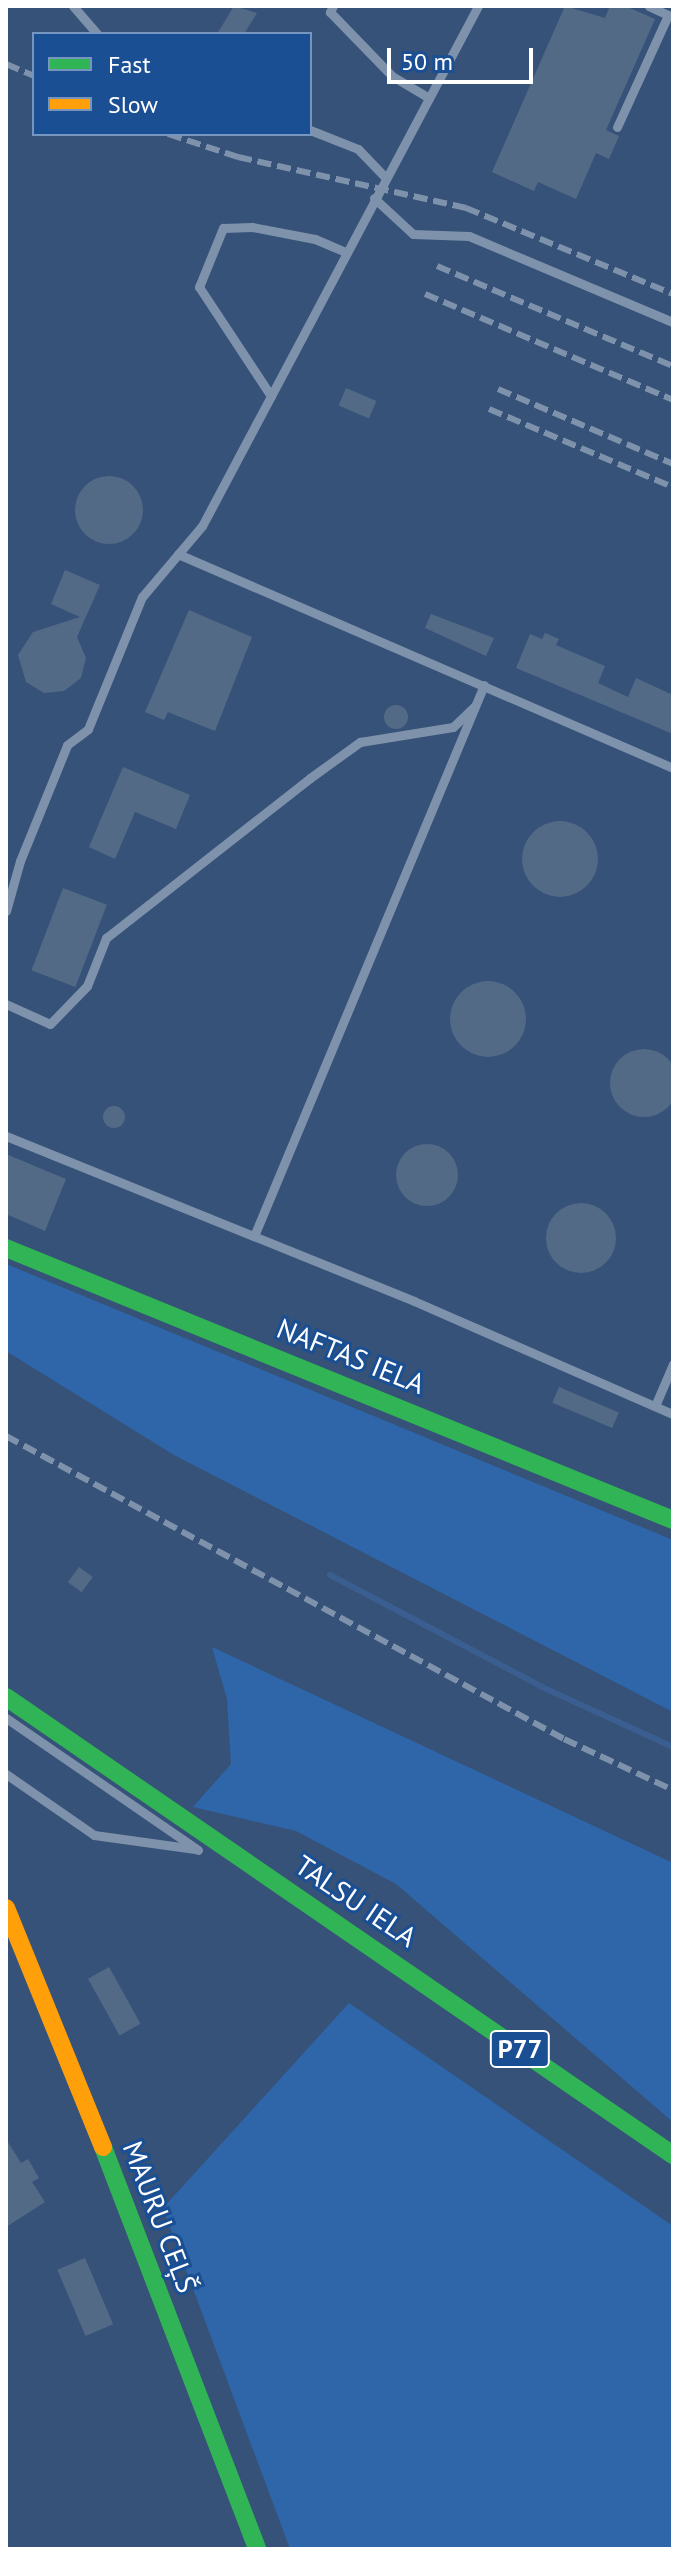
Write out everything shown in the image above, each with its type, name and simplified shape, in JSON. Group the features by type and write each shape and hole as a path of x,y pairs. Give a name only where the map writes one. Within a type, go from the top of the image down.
{"street":[{"name":"NAFTAS IELA","path":"6,1248 673,1520"},
{"name":"TALSU IELA","path":"6,1697 204,1843 673,2155"},
{"name":"MAURU CEĻŠ","path":"6,1908 118,2184 257,2549"}],"lane":[{"path":"73,6 95,32"},
{"path":"333,6 330,12 392,76 429,98"},
{"path":"6,911 20,861 67,745 88,729 142,597 202,526 478,6"},
{"path":"617,127 668,15 649,6"},
{"path":"312,131 358,149 386,178"},
{"path":"374,198 413,234 469,236 673,322"},
{"path":"271,396 199,287 223,228 252,227 315,239 346,252"},
{"path":"178,554 673,768"},
{"path":"254,1236 484,685"},
{"path":"6,1004 50,1024 87,986 106,938 310,778 360,742 453,727 475,706"},
{"path":"6,1136 254,1236 673,1414"},
{"path":"655,1406 673,1364"},
{"path":"6,1718 204,1843"},
{"path":"6,1774 94,1835 204,1843"}],"shaded area":[{"path":"6,1264 673,1540 673,1712 174,1455 6,1351"},
{"path":"212,1647 673,1863 673,2122 396,1884 296,1831 193,1807 231,1764 227,1699"},
{"path":"349,2003 673,2226 673,2549 290,2549 163,2208"}],"building":[{"path":"234,6 257,13 245,32 218,32"},
{"path":"565,6 605,18 610,6 625,6 655,19 606,130 619,136 609,159 596,153 576,199 538,182 534,191 492,172"},
{"path":"346,388 376,401 369,418 339,405"},
{"path":"109,476 133,486 143,510 133,534 109,544 85,534 75,510 85,486"},
{"path":"65,570 100,585 77,637 86,658 81,678 64,691 44,693 26,682 18,655 33,632 80,617 51,604"},
{"path":"189,610 252,637 215,731 168,712 164,720 145,712"},
{"path":"431,614 494,638 486,656 425,628"},
{"path":"545,633 559,639 556,645 605,666 598,683 628,697 636,678 673,695 673,734 516,668 530,634 542,639"},
{"path":"391,705 401,705 408,712 408,722 401,729 391,729 384,722 384,712"},
{"path":"123,767 190,795 176,829 135,812 115,859 89,847"},
{"path":"553,821 567,821 581,827 592,838 598,859 595,874 587,886 567,897 553,897 539,891 528,880 522,866 522,852 528,838 539,827"},
{"path":"63,888 107,905 75,987 31,970"},
{"path":"481,981 495,981 509,987 520,998 526,1019 523,1034 515,1046 495,1057 481,1057 467,1051 456,1040 450,1026 450,1012 456,998 467,987"},
{"path":"644,1049 668,1059 678,1083 668,1107 644,1117 620,1107 610,1083 620,1059"},
{"path":"114,1106 125,1117 114,1128 103,1117"},
{"path":"427,1144 439,1146 449,1153 456,1163 456,1187 449,1197 439,1204 427,1206 415,1204 405,1197 398,1187 396,1175 398,1163 405,1153 415,1146"},
{"path":"6,1154 66,1179 45,1231 6,1214"},
{"path":"581,1203 606,1213 616,1238 606,1263 581,1273 556,1263 546,1238 556,1213"},
{"path":"559,1387 619,1412 612,1428 552,1403"},
{"path":"79,1567 93,1577 82,1592 68,1582"},
{"path":"109,1967 141,2024 120,2035 88,1979"},
{"path":"6,2139 21,2163 28,2159 39,2178 32,2182 45,2202 6,2227"},
{"path":"85,2258 113,2324 86,2336 57,2270"}],"waterway":[{"path":"330,1575 542,1687 673,1747"}],"railway":[{"path":"6,64 32,75"},
{"path":"174,136 238,157 466,208 673,294"},
{"path":"437,266 673,366"},
{"path":"425,294 673,400"},
{"path":"498,389 673,464"},
{"path":"489,409 673,487"},
{"path":"6,1436 564,1739 673,1790"}],"traffic: fast":[{"path":"6,1248 673,1520"},
{"path":"6,1697 673,2155"},
{"path":"103,2147 257,2549"}],"traffic: slow":[{"path":"6,1908 103,2147"}]}
